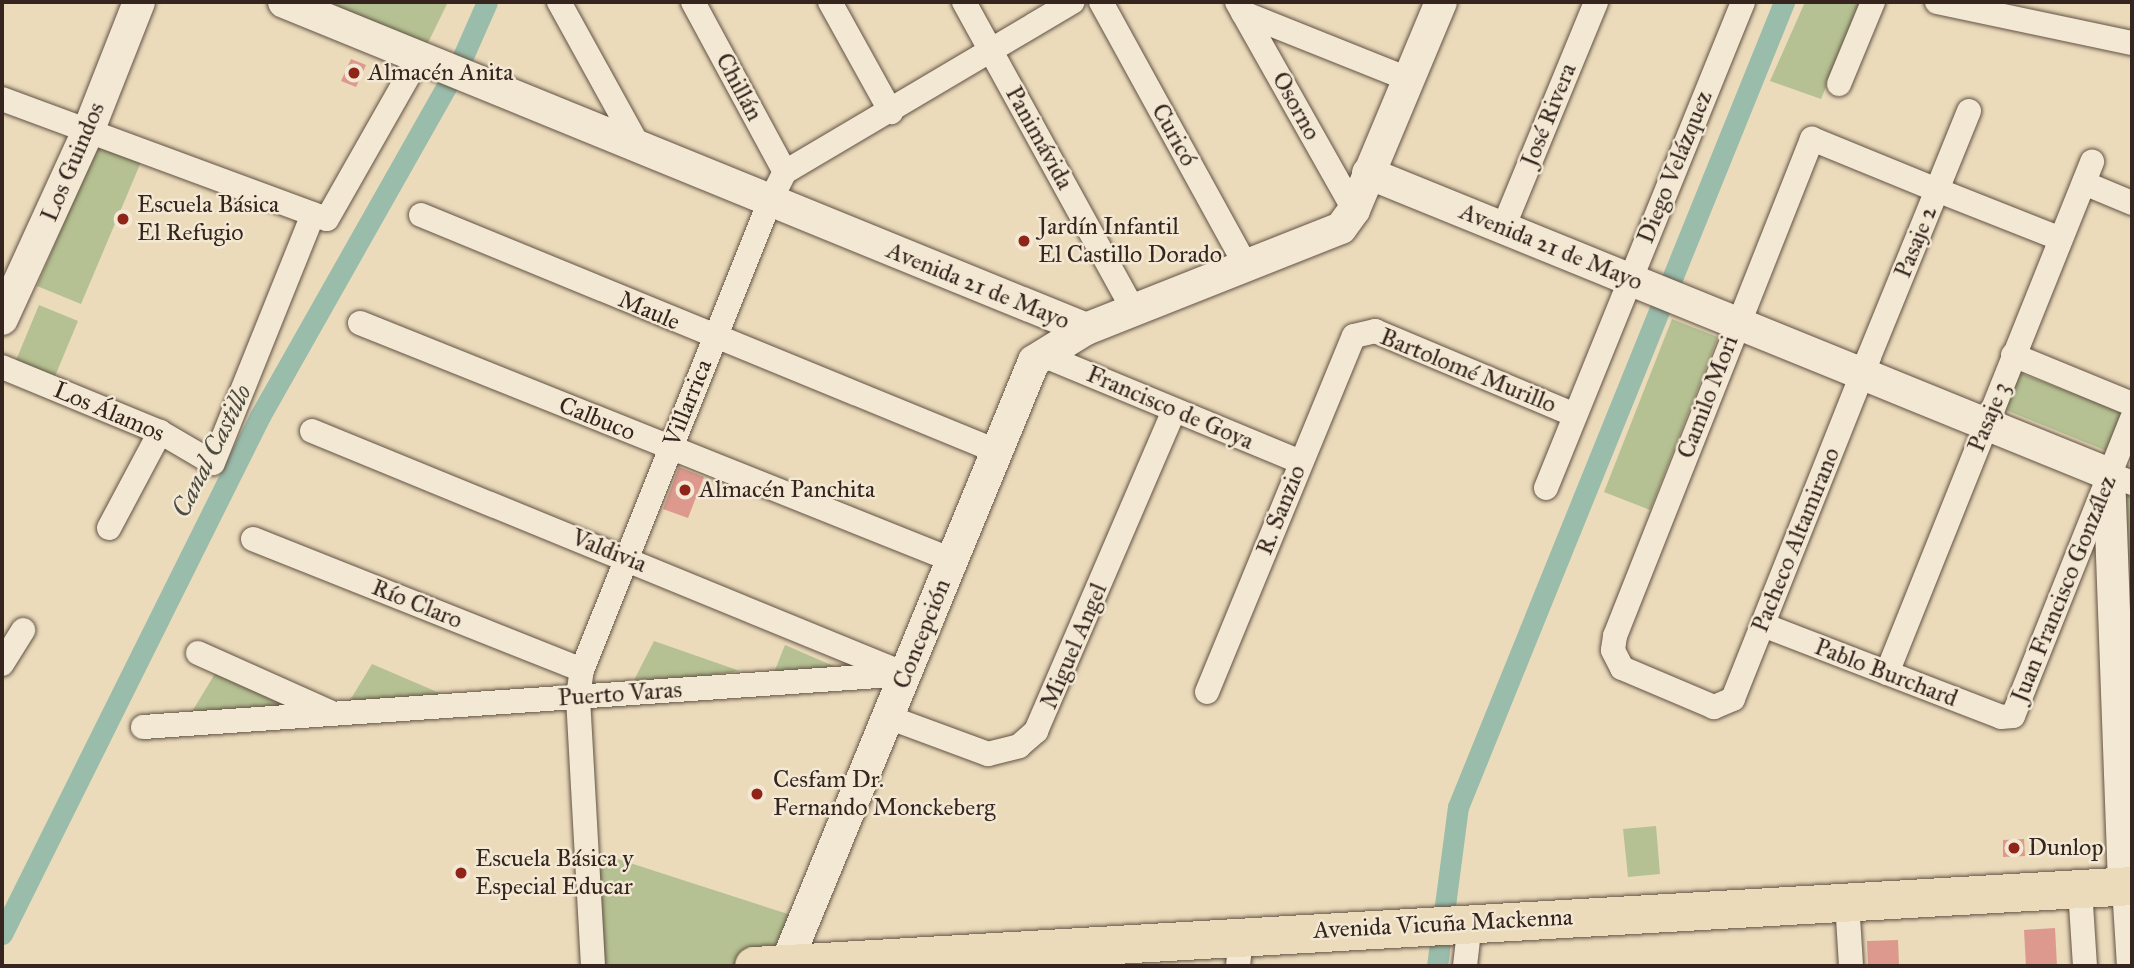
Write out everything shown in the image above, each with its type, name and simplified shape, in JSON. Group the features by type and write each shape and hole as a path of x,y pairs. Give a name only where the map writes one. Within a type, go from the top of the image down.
{"main road":[{"name":"Avenida Vicuña Mackenna","path":"770,965 1239,951 1420,925 2128,887"}],"street":[{"name":"Los Guindos","path":"2,319 89,130 139,2"},
{"name":"Avenida 21 de Mayo","path":"284,2 1086,329 1334,234 1354,210 1368,173 2121,479"},
{"path":"559,2 640,149"},
{"name":"Chillán","path":"693,2 785,172"},
{"path":"830,2 891,112"},
{"name":"Panimávida","path":"964,2 1133,311"},
{"path":"785,172 992,53 1072,2"},
{"name":"Curicó","path":"1101,2 1247,268"},
{"path":"1368,173 1441,2"},
{"name":"José Rivera","path":"1503,228 1596,2"},
{"name":"Diego Velázquez","path":"1546,488 1575,415 1638,281 1743,2"},
{"path":"1839,84 1873,2"},
{"path":"1937,2 2132,43"},
{"path":"1240,7 1408,79"},
{"name":"Osorno","path":"1240,7 1354,210"},
{"path":"2,99 320,217 439,67"},
{"name":"Pasaje 2","path":"1863,372 1969,111"},
{"name":"Camilo Mori","path":"1726,706 1714,707 1628,672 1614,657 1615,636 1737,321 1812,139 1937,190"},
{"name":"Villarrica","path":"593,966 578,697 582,670 770,201 785,172"},
{"name":"Pasaje 3","path":"1887,673 2088,172 2132,203"},
{"path":"1937,190 2061,239"},
{"name":"Maule","path":"421,215 715,338 996,451"},
{"name":"Los Álamos","path":"2,367 160,432 213,463 320,217"},
{"name":"Calbuco","path":"359,323 952,560"},
{"path":"1040,354 1086,329"},
{"name":"Bartolomé Murillo","path":"1360,332 1375,331 1575,415"},
{"name":"R. Sanzio","path":"1207,692 1350,343 1360,332"},
{"name":"Francisco de Goya","path":"1040,354 1301,462"},
{"name":"Concepción","path":"770,965 888,718 996,451 1040,354"},
{"path":"2014,355 2132,404"},
{"name":"Pacheco Altamirano","path":"1726,706 1763,625 1863,372"},
{"name":"Miguel Angel","path":"888,718 988,754 1009,751 1036,731 1174,411"},
{"name":"Juan Francisco González","path":"2009,718 2121,479 2132,419"},
{"name":"Valdivia","path":"312,431 906,674"},
{"path":"109,528 160,432"},
{"path":"2121,479 2129,966"},
{"name":"Río Claro","path":"253,539 582,670"},
{"name":"Pablo Burchard","path":"1763,625 2009,718"},
{"path":"2,664 23,630"},
{"name":"Puerto Varas","path":"198,653 334,714"},
{"name":"Puerto Varas","path":"143,727 906,674"},
{"path":"2080,889 2085,966"},
{"path":"1847,902 1851,966"},
{"path":"1465,966 1470,922"}],"green space":[{"path":"303,2 448,2 422,55"},
{"path":"1805,2 1861,2 1821,99 1770,81"},
{"path":"98,144 141,162 81,304 37,286"},
{"path":"39,305 78,321 53,381 14,365"},
{"path":"1672,319 1718,337 1650,510 1604,492"},
{"path":"2014,371 2127,414 2114,454 1998,407"},
{"path":"2113,489 2132,497 2132,610 2118,603"},
{"path":"654,641 740,671 631,686"},
{"path":"785,645 845,671 773,675"},
{"path":"372,664 456,700 346,707"},
{"path":"216,672 300,708 190,715"},
{"path":"1656,826 1660,874 1628,877 1623,829"},
{"path":"599,853 791,915 766,964 602,966"}],"building":[{"name":"Almacén Anita","path":"351,59 366,65 356,87 341,81"},
{"name":"Almacén Panchita","path":"679,467 704,477 688,518 663,509"},
{"name":"Dunlop","path":"2024,839 2025,856 2003,857 2003,840"},
{"path":"2055,928 2057,966 2026,966 2024,930"},
{"path":"1898,940 1899,966 1868,966 1867,941"}],"waterway":[{"name":"Canal Castillo","path":"2,934 260,416 461,61 487,2"},
{"path":"1437,966 1458,807 1784,2"}],"place":[{"name":"Almacén Anita","path":"354,73"},
{"name":"Escuela Básica El Refugio","path":"123,219"},
{"name":"Jardín Infantil El Castillo Dorado","path":"1024,241"},
{"name":"Almacén Panchita","path":"685,490"},
{"name":"Cesfam Dr. Fernando Monckeberg","path":"757,794"},
{"name":"Dunlop","path":"2014,848"},
{"name":"Escuela Básica y Especial Educar","path":"461,873"}]}
